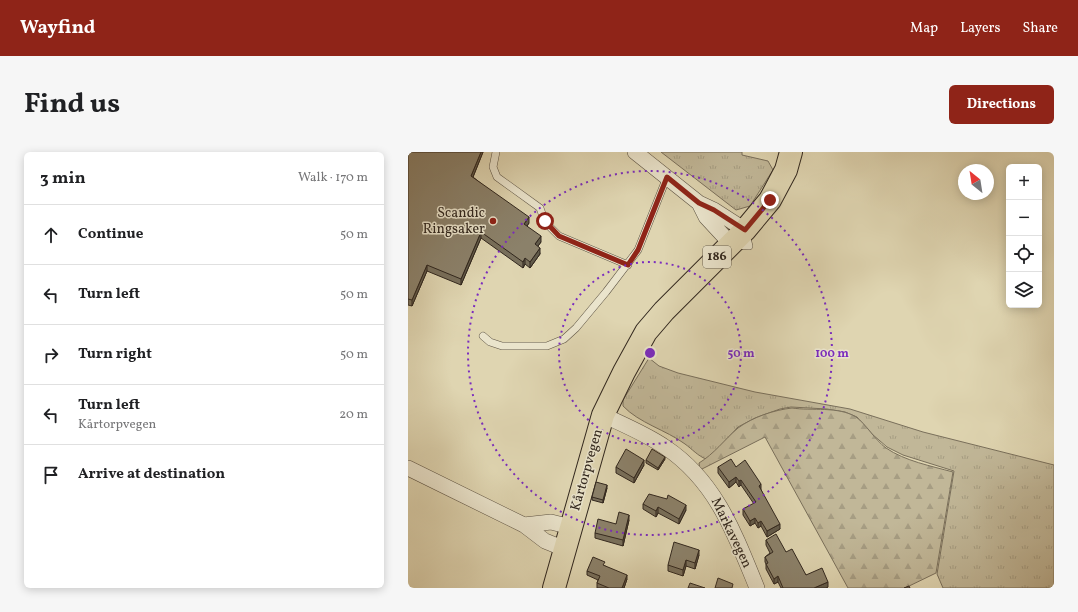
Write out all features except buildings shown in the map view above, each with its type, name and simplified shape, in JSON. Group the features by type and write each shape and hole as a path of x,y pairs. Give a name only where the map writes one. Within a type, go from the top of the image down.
{"main road":[{"name":"Kårtorpvegen","path":"554,588 599,414 634,357 741,240 778,187 791,152"},
{"name":"Kårtorpvegen","path":"741,240 776,211 804,152"}],"street":[{"path":"635,152 699,203 714,210 741,240"},
{"name":"Markavegen","path":"599,414 664,446 679,457 705,482 730,525 756,588"},
{"path":"408,468 524,525 545,541 565,549"},
{"path":"524,525 551,522 571,527"}],"lane":[{"path":"496,152 493,167 497,177 540,208 545,222 554,232 559,236 628,265"},
{"path":"483,336 490,342 502,346 547,346 557,343 576,328 628,265 638,250 667,177"}],"green space":[{"path":"661,152 742,152 742,155 768,161 773,170 750,206 736,210"},
{"path":"649,358 659,366 678,373 755,392 850,409 923,432 1054,465 1054,588 943,588 937,574 954,471 903,455 887,447 872,434 857,417 845,412 827,409 791,407 780,409 755,418 738,427 711,456 706,459 703,458 678,439 645,422 629,412 623,406 623,400"},
{"path":"792,408 833,410 849,414 860,420 882,445 893,453 918,463 953,472 936,573 905,588 848,588 765,437 700,470 699,463 738,428 764,415 778,410"}],"place":[{"name":"Scandic Ringsaker","path":"493,221"}],"route":[{"path":"545,221 559,236 628,265 638,250 667,177 699,203 714,210 745,230 770,200"}]}
